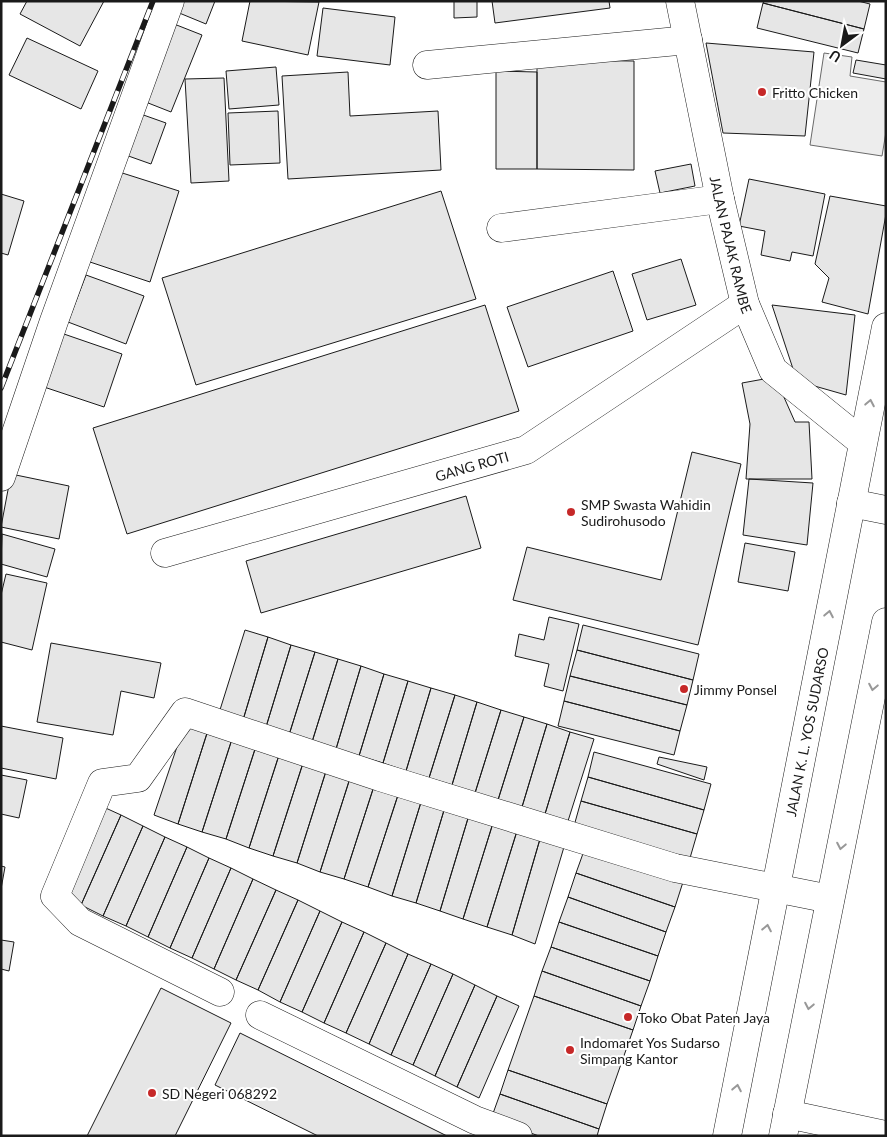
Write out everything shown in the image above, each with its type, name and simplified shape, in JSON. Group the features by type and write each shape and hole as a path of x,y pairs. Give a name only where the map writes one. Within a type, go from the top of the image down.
{"main road":[{"path":"1,477 54,321 170,1"},
{"name":"JALAN PAJAK RAMBE","path":"680,1 720,199 745,304 773,370 874,444"},
{"path":"427,64 688,40"},
{"path":"501,228 720,199"},
{"name":"GANG ROTI","path":"165,553 526,450 745,304"},
{"name":"JALAN K. L. YOS SUDARSO","path":"728,1136 851,503 874,444 886,327"},
{"path":"851,503 886,510"},
{"path":"886,622 785,1125 886,1135"},
{"path":"220,992 80,922 55,896 102,783 138,778 184,712 380,777 675,868 830,899"},
{"path":"260,1015 475,1120 518,1136"}],"shaded area":[{"path":"824,53 852,57 850,76 886,82 886,132 882,156 810,145"}],"building":[{"path":"27,1 104,1 80,46 20,14"},
{"path":"176,1 215,1 206,24 172,10"},
{"path":"250,1 319,2 308,55 242,41"},
{"path":"454,1 477,1 477,17 454,18"},
{"path":"492,1 609,1 610,8 495,23"},
{"path":"764,1 858,1 870,4 864,29 763,3"},
{"path":"763,3 864,29 858,53 757,28"},
{"path":"323,8 395,17 390,65 317,56"},
{"path":"169,22 202,35 171,112 138,99"},
{"path":"27,38 98,71 81,109 9,75"},
{"name":"Fritto Chicken","path":"706,43 814,52 805,136 723,133"},
{"path":"537,60 634,61 634,170 537,169"},
{"path":"856,60 886,65 886,79 853,73"},
{"path":"276,67 279,105 229,109 226,71"},
{"path":"496,71 537,72 537,169 496,169"},
{"path":"348,72 350,116 438,111 441,170 288,179 282,76"},
{"path":"224,78 229,181 191,183 185,79"},
{"path":"278,111 280,163 230,165 228,113"},
{"path":"135,112 166,123 151,164 120,153"},
{"path":"691,164 695,186 660,193 655,171"},
{"path":"116,171 179,191 150,282 87,261"},
{"path":"749,179 825,194 813,256 792,252 790,261 761,255 765,231 739,226"},
{"path":"441,191 476,299 196,385 162,278"},
{"path":"1,194 24,201 8,255 1,253"},
{"path":"830,196 886,206 868,314 822,302 829,278 815,264"},
{"path":"681,259 696,305 647,320 632,274"},
{"path":"613,271 633,331 528,367 507,307"},
{"path":"86,275 144,296 126,344 68,322"},
{"path":"485,305 519,411 127,534 93,428"},
{"path":"772,305 855,315 846,395 797,381"},
{"path":"61,333 122,354 104,407 44,387"},
{"path":"775,377 795,422 809,422 812,479 746,479 750,424 742,383"},
{"path":"692,452 741,464 698,645 513,600 527,547 661,580"},
{"path":"11,474 69,486 59,539 1,527"},
{"path":"749,479 813,483 807,545 743,535"},
{"path":"466,496 481,548 261,613 246,561"},
{"path":"2,534 55,549 47,577 1,564"},
{"path":"745,543 795,552 788,591 738,582"},
{"path":"6,574 47,583 32,650 1,642 1,595"},
{"path":"549,617 579,624 563,691 544,686 549,664 515,656 519,634 544,640"},
{"path":"583,625 699,654 693,680 577,650"},
{"path":"245,630 268,637 243,720 219,713"},
{"path":"268,637 291,645 266,727 243,720"},
{"path":"51,643 161,663 154,698 121,691 113,735 37,722"},
{"path":"291,645 315,652 289,735 266,727"},
{"path":"577,650 693,680 687,705 570,676"},
{"path":"315,652 338,659 312,742 289,735"},
{"path":"338,659 361,666 336,749 312,742"},
{"path":"361,666 384,674 359,756 336,749"},
{"path":"384,674 408,681 383,763 359,756"},
{"path":"570,676 687,705 680,731 564,701"},
{"path":"408,681 431,688 406,771 383,763"},
{"path":"431,688 455,695 429,778 406,771"},
{"path":"455,695 477,702 452,785 429,778"},
{"path":"564,701 680,731 674,755 558,726"},
{"path":"477,702 501,710 475,793 452,785"},
{"path":"501,710 524,717 498,800 475,793"},
{"path":"524,717 547,724 522,807 498,800"},
{"path":"186,720 209,727 178,824 154,815"},
{"path":"547,724 570,732 545,814 522,807"},
{"path":"1,726 63,738 56,779 1,768"},
{"path":"209,727 233,736 202,832 178,824"},
{"path":"570,732 594,739 568,821 545,814"},
{"path":"233,736 257,743 226,839 202,832"},
{"path":"257,743 280,752 249,848 226,839"},
{"path":"280,752 304,760 273,856 249,848"},
{"path":"594,752 711,784 704,810 588,777"},
{"path":"659,757 707,767 704,780 657,764"},
{"path":"304,760 327,768 297,863 273,856"},
{"path":"327,768 351,775 320,872 297,863"},
{"path":"1,775 27,780 19,818 1,814"},
{"path":"351,775 375,783 344,879 320,872"},
{"path":"588,777 704,810 697,834 581,801"},
{"path":"375,783 399,792 368,887 344,879"},
{"path":"399,792 422,799 392,896 368,887"},
{"path":"422,799 445,807 416,903 392,896"},
{"path":"581,801 697,834 690,858 574,826"},
{"path":"99,805 121,815 81,905 59,895"},
{"path":"445,807 469,815 440,911 416,903"},
{"path":"121,815 143,826 103,916 81,905"},
{"path":"469,815 493,823 463,919 440,911"},
{"path":"493,823 517,831 487,927 463,919"},
{"path":"143,826 165,837 126,926 103,916"},
{"path":"517,831 540,839 512,935 487,927"},
{"path":"165,837 187,847 148,937 126,926"},
{"path":"540,839 564,847 535,944 512,935"},
{"path":"187,847 209,858 170,948 148,937"},
{"path":"585,848 683,882 675,907 576,873"},
{"path":"209,858 231,868 192,958 170,948"},
{"path":"1,866 5,867 1,889"},
{"path":"231,868 253,879 214,969 192,958"},
{"path":"576,873 675,907 666,932 568,897"},
{"path":"253,879 276,890 236,980 214,969"},
{"path":"276,890 298,900 258,990 236,980"},
{"path":"568,897 666,932 658,956 559,922"},
{"path":"298,900 320,911 280,1002 258,990"},
{"path":"320,911 342,922 302,1012 280,1002"},
{"path":"342,922 364,932 324,1023 302,1012"},
{"path":"559,922 658,956 650,981 551,947"},
{"path":"364,932 386,943 346,1033 324,1023"},
{"path":"1,940 14,942 9,971 1,969"},
{"path":"386,943 408,954 369,1044 346,1033"},
{"path":"551,947 650,981 641,1006 542,971"},
{"path":"408,954 431,964 391,1055 369,1044"},
{"path":"431,964 453,974 413,1065 391,1055"},
{"path":"542,971 641,1006 633,1030 534,996"},
{"path":"453,974 475,985 435,1076 413,1065"},
{"path":"475,985 497,996 457,1087 435,1076"},
{"path":"161,988 231,1023 175,1136 87,1136"},
{"path":"497,996 519,1006 479,1098 457,1087"},
{"name":"Indomaret Yos Sudarso Simpang Kantor","path":"534,996 633,1030 607,1104 508,1070"},
{"path":"240,1033 447,1136 318,1136 215,1085"},
{"path":"508,1070 607,1104 599,1129 500,1094"},
{"path":"500,1094 599,1129 597,1136 539,1136 491,1119"}],"railway":[{"path":"1,388 153,1"}],"place":[{"name":"Fritto Chicken","path":"762,92"},
{"name":"SMP Swasta Wahidin Sudirohusodo","path":"571,512"},
{"name":"Jimmy Ponsel","path":"684,689"},
{"name":"Toko Obat Paten Jaya","path":"628,1017"},
{"name":"Indomaret Yos Sudarso Simpang Kantor","path":"570,1050"},
{"name":"SD Negeri 068292","path":"152,1093"}]}
